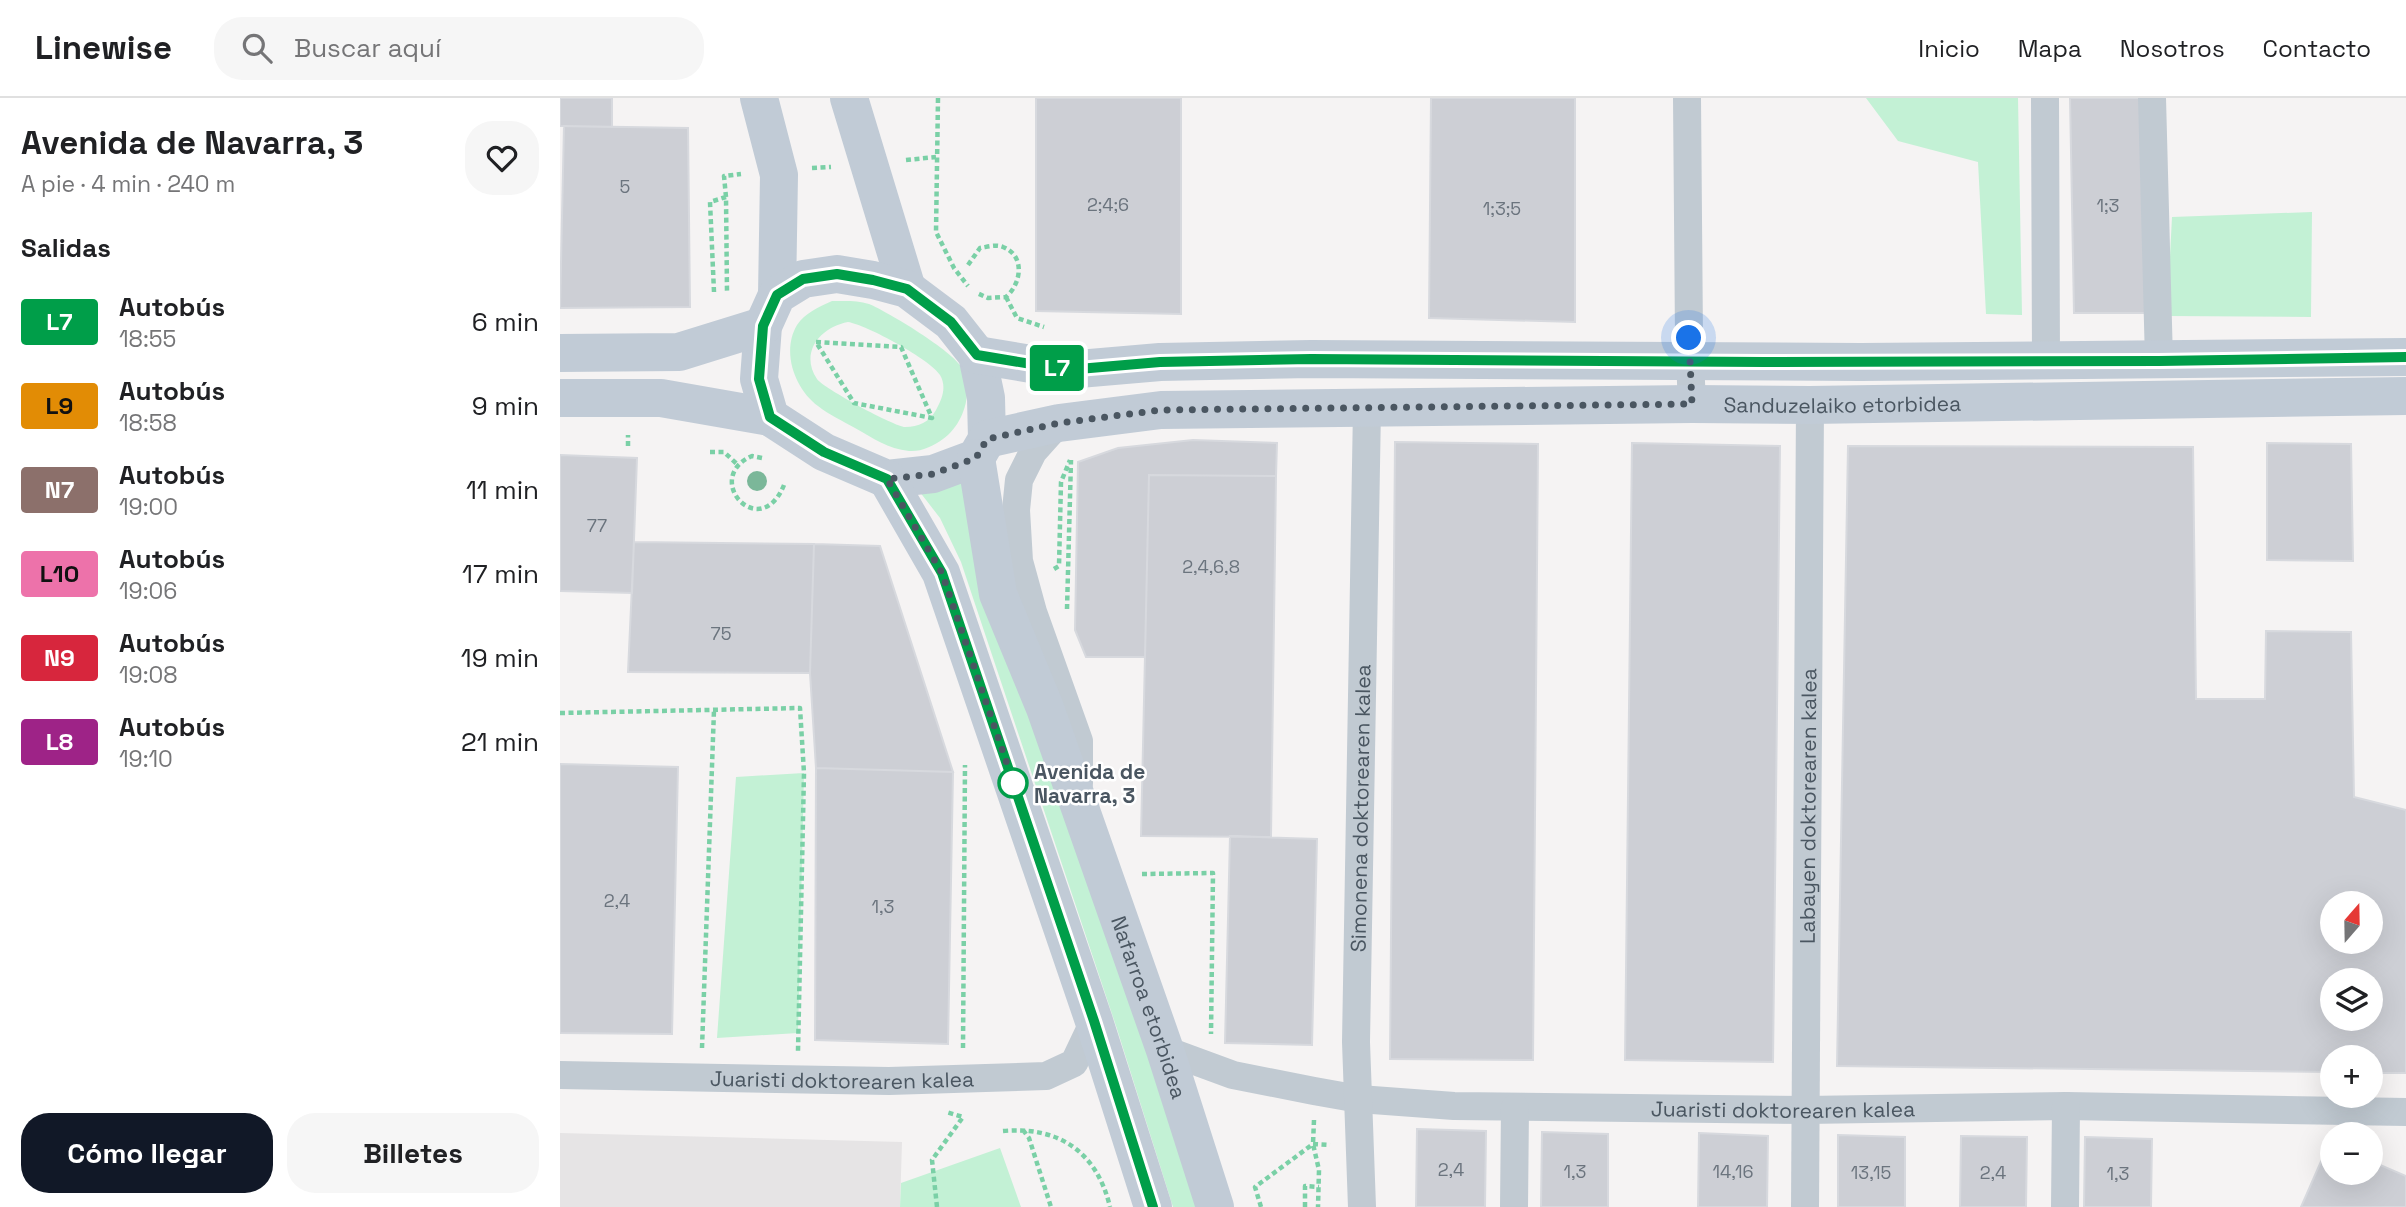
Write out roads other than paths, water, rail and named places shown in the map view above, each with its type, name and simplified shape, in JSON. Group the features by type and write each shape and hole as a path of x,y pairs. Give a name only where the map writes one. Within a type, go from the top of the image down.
{"main road":[{"path":"759,98 779,175 770,310 759,379 770,417"},
{"path":"849,98 907,289"},
{"path":"560,353 679,352 770,310 803,279 837,274 907,289 951,322 977,355"},
{"name":"Sanduzelaiko etorbidea","path":"977,355 1067,370 1160,362 1297,360 2159,361 2406,357"},
{"name":"Nafarroa etorbidea","path":"977,355 986,398 981,448 998,594 1045,708 1165,1050 1215,1207"},
{"name":"Sanduzelaiko etorbidea","path":"887,479 933,474 981,448 1059,423 1161,410 1810,405 2406,396"},
{"path":"560,398 662,398 770,417 824,452 887,479 942,573 1094,1021 1153,1207"}],"street":[{"path":"1687,98 1692,404"},
{"path":"2045,98 2046,361"},
{"path":"2152,98 2159,361"},
{"name":"Labayen doktorearen kalea","path":"1805,1207 1810,405"},
{"name":"Simonena doktorearen kalea","path":"1362,1207 1356,1042 1367,408"},
{"name":"Nafarroa etorbidea","path":"1059,423 1033,452 1019,480 1017,536 1019,561 1033,612 1079,741 1080,807"},
{"name":"Juaristi doktorearen kalea","path":"560,1075 889,1081 1046,1076 1074,1063 1094,1021"},
{"name":"Juaristi doktorearen kalea","path":"1165,1050 1233,1075 1314,1091 1359,1098 1515,1108 1806,1110 2066,1107 2406,1112"},
{"path":"2065,1207 2066,1107"},
{"path":"1514,1207 1515,1108"}],"place":[{"name":"Avenida de Navarra, 3","path":"1013,783"}]}
